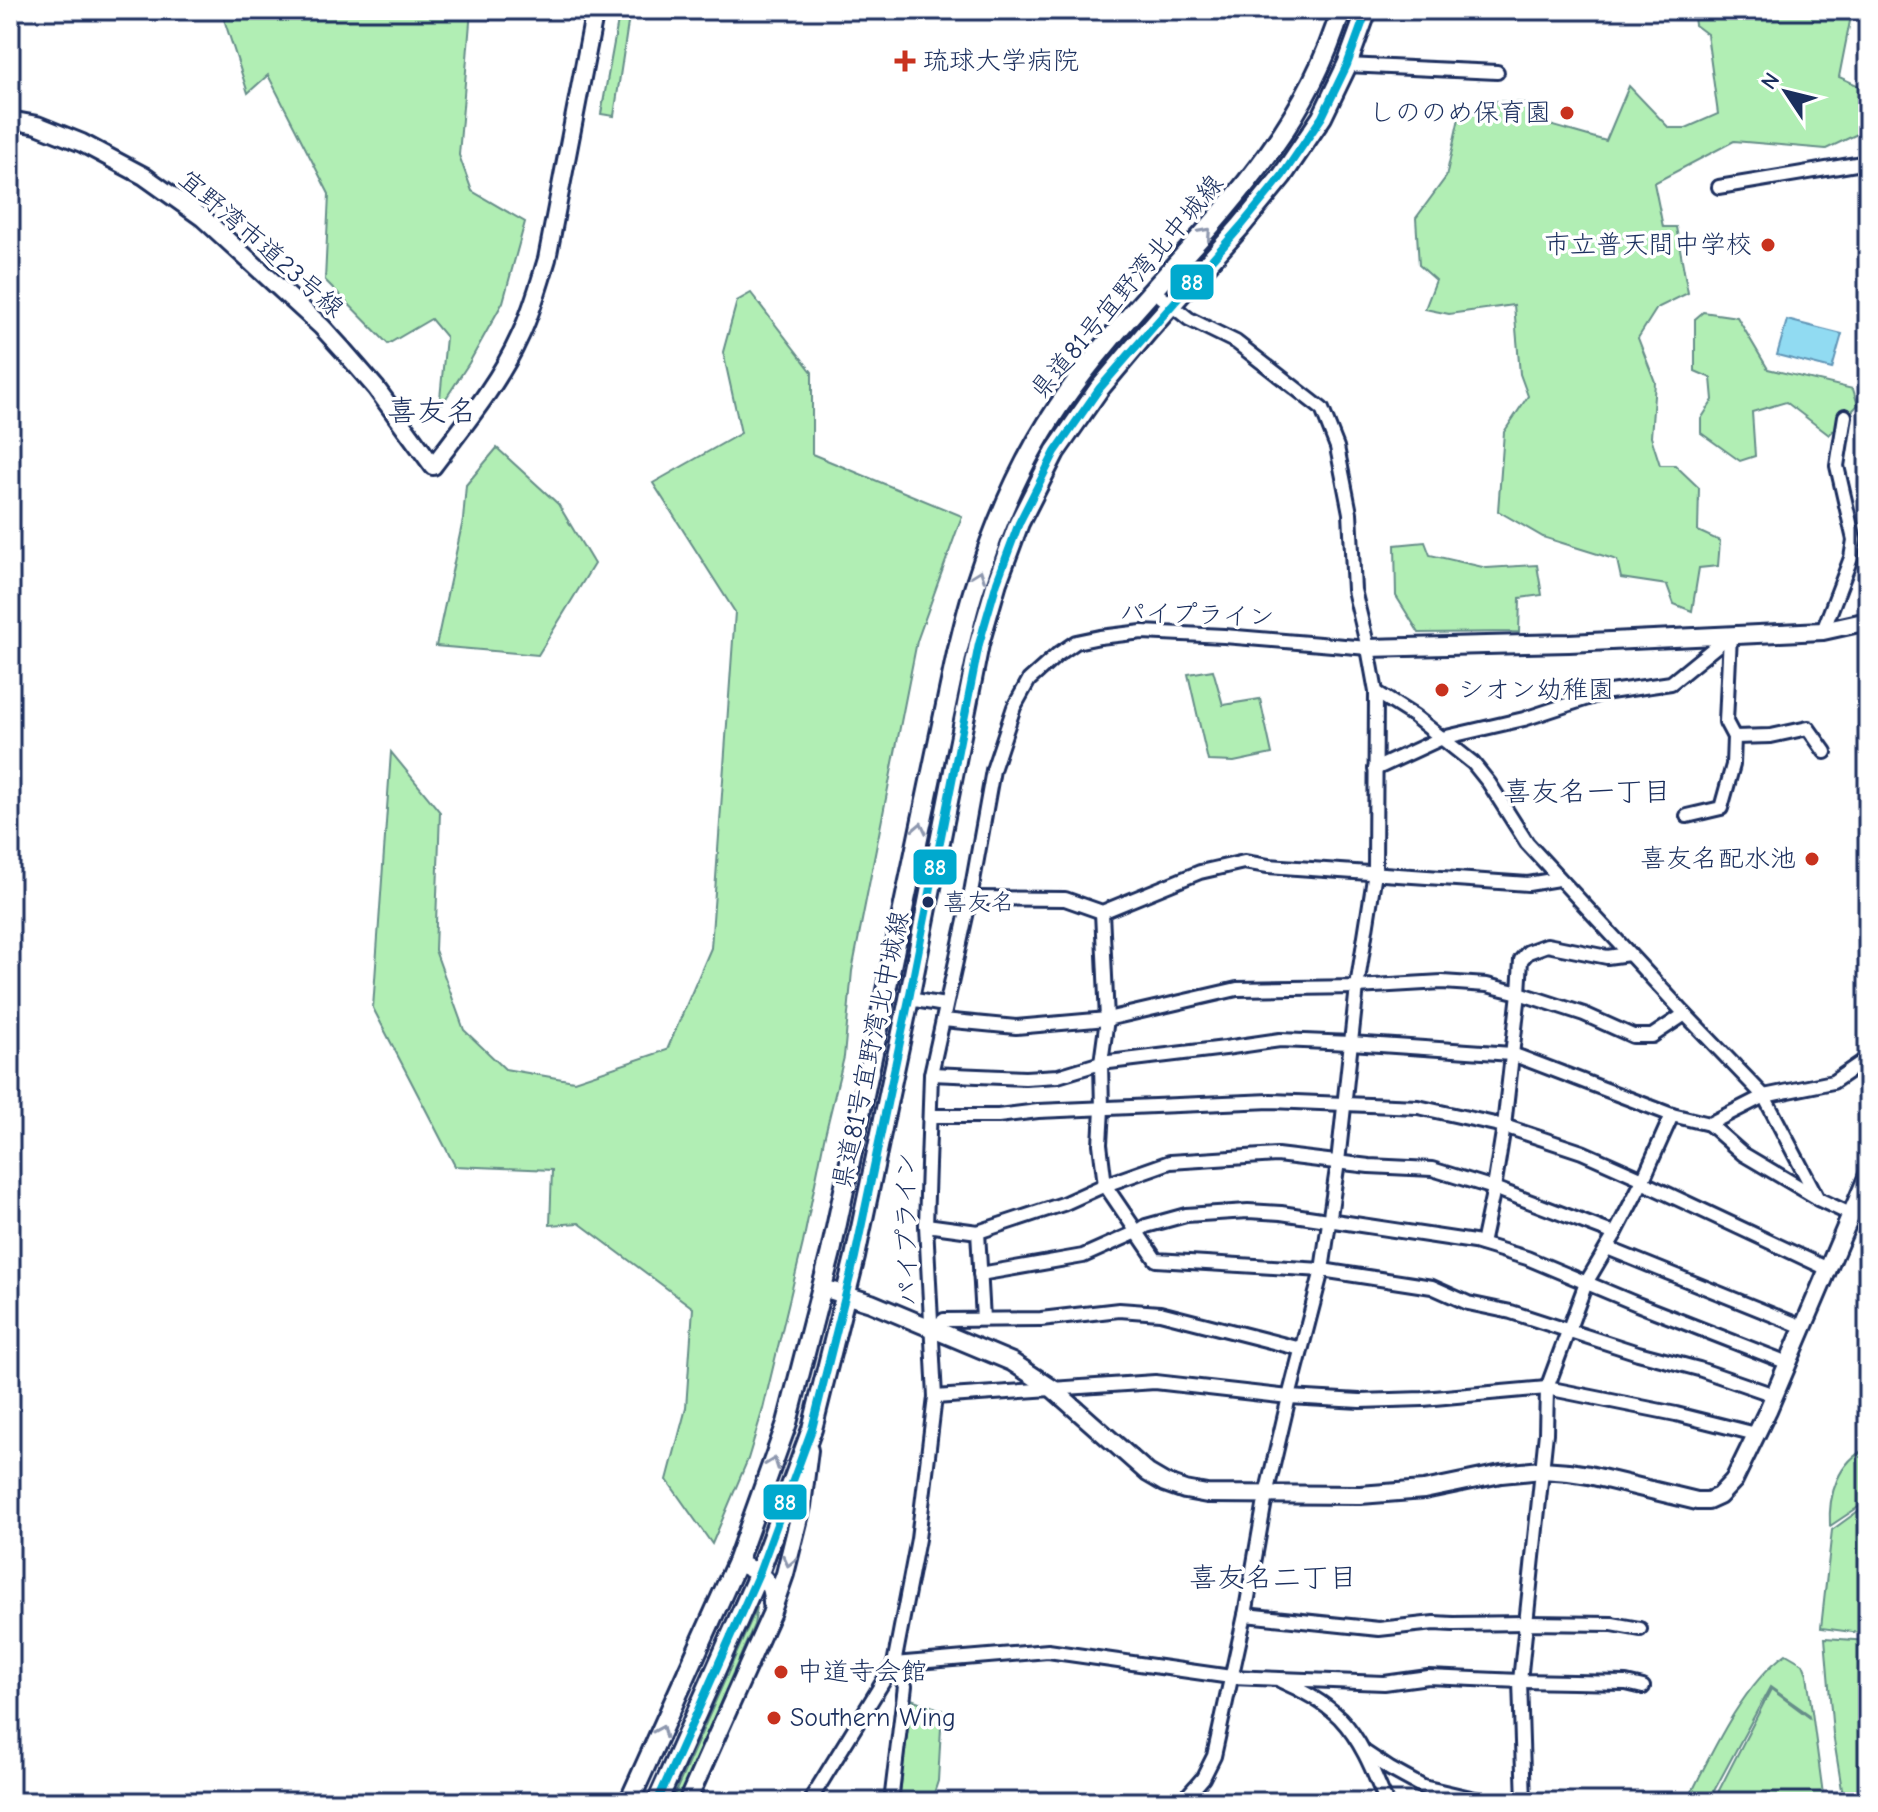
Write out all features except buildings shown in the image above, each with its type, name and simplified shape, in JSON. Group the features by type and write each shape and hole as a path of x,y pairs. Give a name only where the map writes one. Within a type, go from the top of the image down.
{"main road":[{"name":"県道81号宜野湾北中城線","path":"629,1802 737,1562 787,1423 823,1288 954,669 976,583 1003,510 1035,444 1081,375 1225,211 1268,155 1307,94 1334,36 1341,10"},
{"name":"県道81号宜野湾北中城線","path":"657,1802 759,1573 812,1429 855,1257 979,644 1019,523 1055,452 1099,389 1282,176 1322,117 1347,65 1367,10"}],"street":[{"name":"宜野湾市道23号線","path":"10,120 37,125 82,143 144,176 203,218 322,327 376,388 433,466 480,404 503,367 520,337 540,284 595,10"},
{"path":"1347,65 1497,72"},
{"path":"1719,187 1868,162"},
{"path":"1154,291 1189,319 1236,342 1322,409 1337,447 1350,513 1354,590 1376,692 1375,872 1357,987 1338,1162 1322,1270 1266,1495 1245,1615 1214,1756 1203,1778 1182,1802"},
{"path":"1823,631 1851,558 1854,540 1837,466 1845,416"},
{"name":"パイプライン","path":"809,1802 894,1664 918,1539 935,1397 926,1225 931,1074 970,898 993,770 1014,707 1029,680 1076,642 1142,632 1368,648 1569,643 1823,631 1868,621"},
{"path":"1687,816 1721,808 1733,765 1734,737 1726,722 1730,635"},
{"path":"1375,769 1442,738 1524,719 1603,693 1671,683 1730,635"},
{"path":"1376,692 1414,716 1473,763 1527,843 1558,879 1764,1096 1818,1199"},
{"path":"1734,737 1771,736 1808,728 1825,752"},
{"path":"970,898 1065,899 1102,912 1200,872 1244,862 1528,884 1558,879"},
{"path":"1102,912 1107,1019 1101,1063 1100,1144 1105,1185 1156,1260 1322,1270 1432,1287 1468,1303 1511,1312 1774,1395"},
{"path":"1482,1244 1504,1126 1521,960 1528,952 1547,945 1607,957 1629,954"},
{"path":"943,1020 1016,1027 1107,1019 1237,989 1442,982 1487,985 1519,993 1584,1014 1633,1036 1652,1036 1685,1014"},
{"path":"909,999 945,1005"},
{"path":"931,1074 1058,1076 1101,1063 1280,1040 1512,1054 1672,1115 1709,1124 1743,1154 1818,1199 1850,1214"},
{"path":"1709,1124 1764,1096 1833,1082 1868,1058"},
{"path":"930,1116 998,1116 1038,1111 1271,1101 1418,1107 1504,1126 1582,1152 1828,1269"},
{"path":"1524,1802 1520,1681 1546,1433 1547,1388 1586,1283 1643,1180 1672,1115"},
{"path":"926,1225 978,1232 1063,1204 1170,1162 1277,1155 1432,1169 1494,1188 1615,1234"},
{"path":"823,1288 933,1328 1012,1362 1053,1389 1148,1473 1185,1490 1207,1494 1360,1495 1438,1488 1523,1470 1542,1470 1569,1472 1708,1501 1719,1496 1734,1480 1774,1395 1868,1175"},
{"path":"980,1274 1083,1256 1146,1226 1186,1215 1248,1211 1281,1213 1482,1244 1527,1258 1788,1363"},
{"path":"978,1232 983,1319"},
{"path":"1607,1248 1803,1327"},
{"path":"933,1328 944,1320 1041,1319 1119,1310 1160,1313 1301,1349"},
{"path":"935,1397 1155,1382 1289,1397 1360,1401 1547,1388 1756,1434"},
{"path":"687,1802 771,1614 785,1574 802,1506 812,1429"},
{"path":"737,1562 766,1579 772,1592 771,1614"},
{"path":"1245,1615 1379,1629 1434,1623 1612,1624 1640,1629"},
{"path":"891,1802 905,1686 894,1664 1048,1651 1231,1677 1384,1683 1428,1677 1626,1683 1643,1687"},
{"path":"1274,1678 1301,1689 1339,1718 1363,1751 1386,1802"},
{"path":"1363,1751 1423,1787 1488,1802"}],"green space":[{"path":"221,10 471,10 459,155 472,191 525,222 503,302 439,409 446,337 431,319 388,344 325,280 329,194 268,75 248,93"},
{"path":"620,10 630,10 614,116 601,114"},
{"path":"1693,10 1852,11 1839,77 1868,90 1868,129 1826,149 1734,141 1654,183 1663,227 1676,227 1688,293 1657,308 1638,338 1655,382 1651,437 1660,465 1675,465 1699,488 1698,531 1720,541 1718,566 1699,568 1692,611 1674,604 1667,585 1621,578 1617,560 1543,537 1498,511 1504,432 1528,396 1520,374 1514,305 1449,314 1425,309 1436,280 1419,265 1416,218 1446,177 1459,118 1494,101 1524,103 1550,125 1606,141 1629,86 1669,128 1686,128 1718,114 1707,34 1695,25"},
{"path":"751,293 812,372 812,454 962,516 917,641 852,971 844,1057 763,1409 748,1459 712,1544 667,1480 686,1408 693,1308 579,1223 550,1225 552,1170 455,1166 373,1008 391,752 440,812 435,950 464,1030 505,1069 574,1081 667,1050 711,948 735,612 653,483 741,433 723,352 737,301"},
{"path":"1703,312 1737,317 1768,369 1853,389 1858,405 1829,435 1786,402 1752,412 1755,456 1740,461 1701,433 1701,419 1713,400 1711,378 1695,371 1695,319"},
{"path":"497,448 558,504 594,564 538,655 436,646 463,520 466,485"},
{"path":"1425,542 1430,555 1487,568 1537,565 1542,595 1520,598 1519,632 1419,633 1396,596 1395,545"},
{"path":"1213,670 1223,705 1260,699 1272,754 1234,762 1208,761 1188,674"},
{"path":"1868,1448 1868,1497 1863,1504 1830,1526 1831,1503 1837,1480 1849,1461"},
{"path":"1868,1504 1868,1634 1821,1628 1832,1530"},
{"path":"757,1607 754,1625 677,1802 671,1802"},
{"path":"1825,1638 1868,1641 1868,1772 1856,1802 1844,1802 1833,1734"},
{"path":"1786,1654 1803,1664 1807,1674 1824,1802 1713,1802 1771,1689 1809,1717 1770,1687 1708,1802 1687,1802 1742,1701 1770,1667"},
{"path":"911,1699 942,1710 938,1781 931,1802 899,1802"}],"water":[{"path":"1787,320 1842,334 1832,369 1777,355"}],"transit line":[{"name":"88","path":"657,1802 759,1573 812,1429 855,1257 979,644 1019,523 1055,452 1099,389 1282,176 1322,117 1347,65 1367,10"}],"place":[{"name":"琉球大学病院","path":"905,61"},
{"name":"しののめ保育園","path":"1567,113"},
{"name":"市立普天間中学校","path":"1768,245"},
{"name":"シオン幼稚園","path":"1442,690"},
{"name":"喜友名配水池","path":"1812,859"},
{"name":"喜友名","path":"928,902"},
{"name":"中道寺会館","path":"781,1672"},
{"name":"Southern Wing","path":"774,1718"}],"district":[{"name":"喜友名","path":"432,411"},
{"name":"喜友名一丁目","path":"1587,792"},
{"name":"喜友名二丁目","path":"1273,1578"}]}
